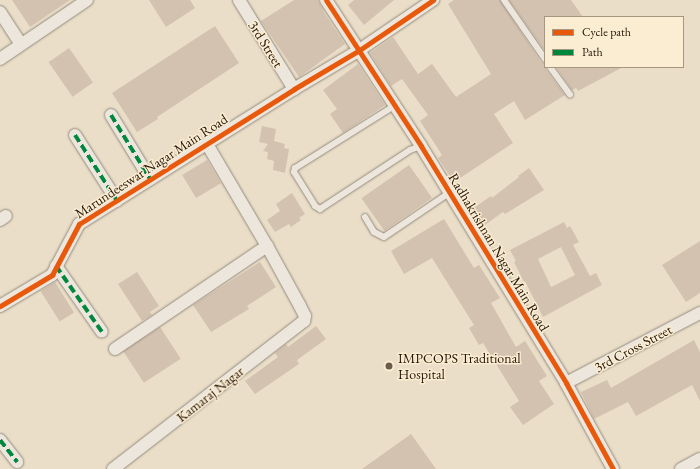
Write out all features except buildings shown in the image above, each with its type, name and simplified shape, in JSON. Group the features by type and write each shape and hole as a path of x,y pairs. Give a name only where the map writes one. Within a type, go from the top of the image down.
{"street":[{"path":"0,59 87,0"},
{"name":"3rd Street","path":"239,0 294,89"},
{"name":"Radhakrishnan Nagar Main Road","path":"326,0 421,146 566,383 613,469"},
{"name":"Marundeeswar Nagar Main Road","path":"0,306 46,280 52,275 78,224 294,89 358,51 433,0"},
{"path":"0,12 20,44"},
{"path":"111,115 150,179"},
{"path":"75,135 117,200"},
{"path":"114,349 267,246 207,144"},
{"name":"Kamaraj Nagar","path":"113,469 304,321 305,316 267,246"},
{"path":"56,266 102,332"},
{"name":"3rd Cross Street","path":"566,383 700,313"},
{"path":"0,440 17,462"},
{"path":"681,469 700,459"}],"lane":[{"path":"504,0 544,58"},
{"path":"551,68 570,95"},
{"path":"394,106 295,168 294,172 315,206 320,209 410,150 421,146"},
{"path":"365,217 374,232 384,237 449,193"}],"marked path":[{"path":"111,115 150,179"},
{"path":"75,135 117,201"},
{"path":"56,266 102,332"},
{"path":"0,440 17,462"}],"cycle path":[{"path":"326,0 421,146 566,383 613,469"},
{"path":"0,306 52,275 79,224 294,89 358,51 433,0"}],"place":[{"name":"IMPCOPS Traditional Hospital","path":"389,366"}]}
